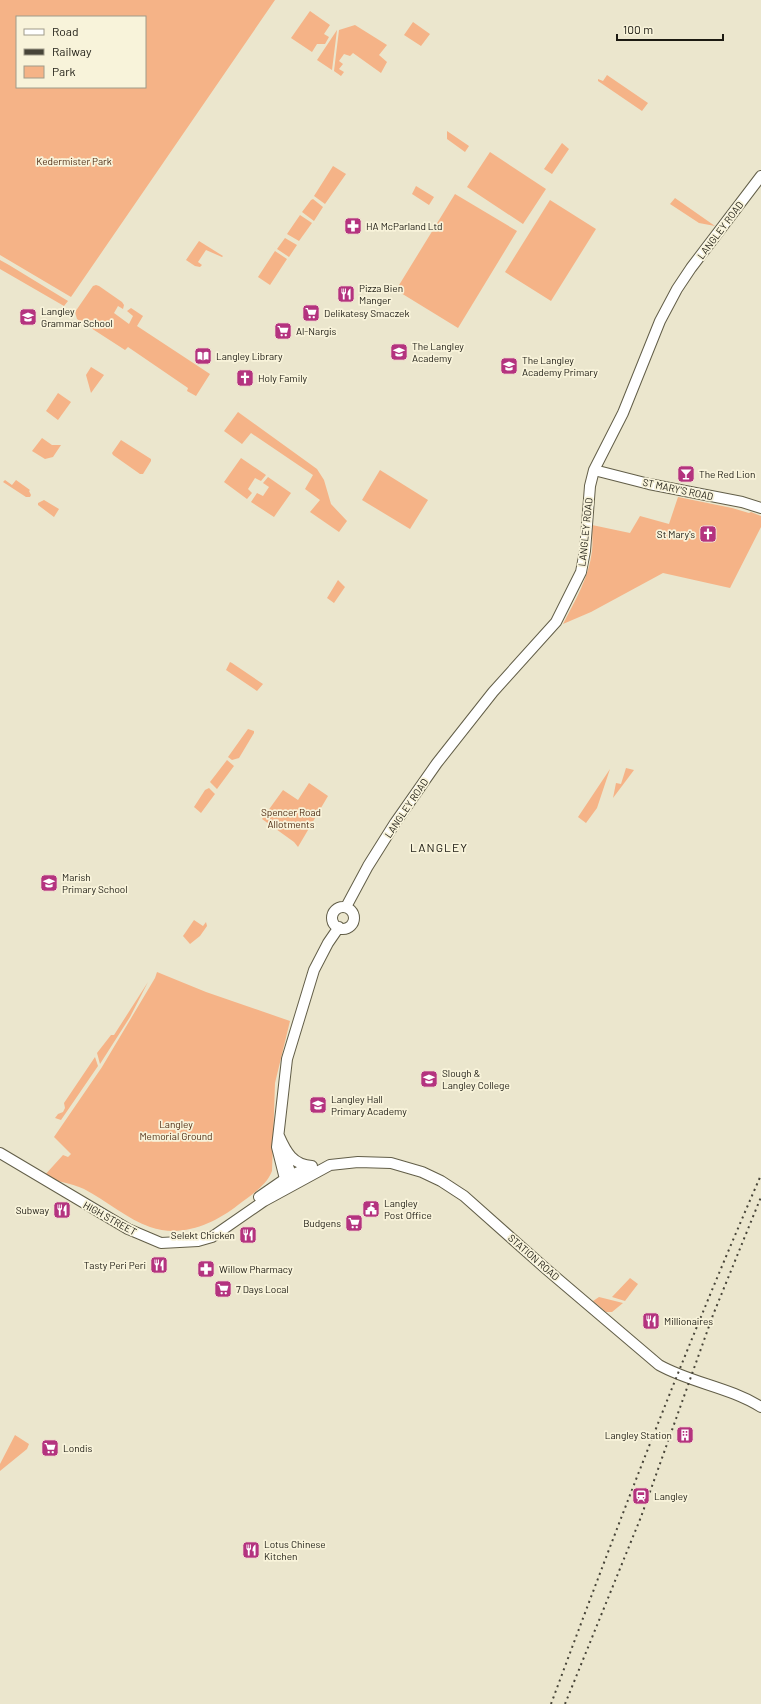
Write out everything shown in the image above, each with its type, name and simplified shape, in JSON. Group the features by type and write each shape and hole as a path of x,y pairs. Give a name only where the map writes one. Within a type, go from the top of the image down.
{"street":[{"name":"LANGLEY ROAD","path":"346,907 368,866 395,823 437,763 493,692 556,622 581,572 585,551 590,486 594,470 623,413 668,305 691,268 761,176"},
{"name":"ST MARY'S ROAD","path":"594,470 656,485 742,502 761,508"},
{"path":"346,907 354,915 353,922 346,928 339,927 333,921 334,913 339,908 346,907"},
{"path":"310,1166 291,1179 280,1146 278,1136 286,1063 314,970 328,943 339,927"},
{"path":"278,1136 293,1160 310,1166 330,1165"},
{"name":"HIGH STREET","path":"0,1153 128,1229 161,1243 198,1241 212,1237 227,1227 253,1202 291,1179"},
{"name":"STATION ROAD","path":"291,1179 330,1165 358,1162 391,1163 422,1172 441,1181 464,1196 545,1268 659,1364 671,1372 725,1389 761,1407"}],"green space":[{"name":"Kedermister Park","path":"0,0 275,0 71,297 0,255"},
{"path":"310,11 330,25 324,34 329,37 325,44 317,44 312,52 291,38"},
{"path":"413,22 430,34 421,46 404,35"},
{"path":"355,25 387,45 379,55 387,62 381,73 353,53 350,56 344,54 339,61 343,64 339,69 344,72 341,76 334,71 339,30"},
{"path":"337,30 332,70 317,60"},
{"path":"607,75 648,103 642,111 598,81 598,79 603,81"},
{"path":"447,131 469,146 465,152 447,139"},
{"path":"562,143 569,149 552,174 544,169"},
{"path":"490,152 546,189 523,224 467,187"},
{"path":"333,166 346,174 325,204 314,196"},
{"path":"416,186 434,197 429,205 412,194"},
{"path":"455,194 517,231 458,328 396,290"},
{"path":"675,198 715,226 699,223 670,204"},
{"path":"313,199 323,207 314,221 302,212"},
{"path":"550,200 596,229 551,301 505,272"},
{"path":"300,215 312,223 299,241 287,234"},
{"path":"285,238 297,245 289,257 277,249"},
{"path":"199,241 223,256 222,257 206,250 198,262 202,265 200,267 195,266 186,260"},
{"path":"275,251 287,259 270,285 258,277"},
{"path":"0,260 68,301 64,306 0,269"},
{"path":"96,285 122,302 124,305 123,309 118,306 114,313 129,324 133,316 127,311 131,308 143,316 137,326 210,374 196,396 187,391 188,388 128,347 125,350 77,319 75,312 93,286"},
{"path":"91,367 104,375 91,393 86,375"},
{"path":"58,393 71,402 58,420 46,411"},
{"path":"238,412 317,469 324,480 331,504 347,521 339,532 310,512 320,500 305,489 313,475 251,433 242,444 224,431"},
{"path":"42,438 52,445 61,445 53,457 45,459 32,451"},
{"path":"121,440 151,459 143,474 140,474 113,455 112,453"},
{"path":"241,458 266,475 261,481 255,478 248,489 252,493 247,499 224,482"},
{"path":"380,470 428,500 410,529 362,500"},
{"path":"268,477 291,493 274,517 251,502 257,493 263,496 269,487 263,483"},
{"path":"5,480 12,485 16,480 30,490 30,497 26,497 3,482"},
{"path":"678,497 749,513 751,512 761,516 761,527 730,588 663,573 591,612 563,624 581,589 588,570 592,551 592,525 630,533 640,516 669,524"},
{"path":"44,500 59,509 54,517 38,505 38,503"},
{"path":"338,580 345,587 334,603 327,598"},
{"path":"230,662 263,684 257,691 226,670"},
{"path":"248,729 254,731 254,733 239,758 232,760 228,757"},
{"path":"227,760 234,766 217,789 210,782"},
{"path":"626,768 634,770 613,798 616,783 621,784"},
{"path":"610,769 597,808 586,823 578,817"},
{"name":"Spencer Road Allotments","path":"309,783 328,796 298,847 294,842 262,819 283,790 298,800"},
{"path":"209,788 215,794 201,813 194,807 205,790"},
{"path":"194,920 203,926 206,922 207,926 200,936 190,944 183,936"},
{"name":"Langley Memorial Ground","path":"157,972 206,992 290,1021 275,1083 272,1171 270,1176 258,1190 229,1212 208,1223 186,1230 162,1230 142,1224 84,1189 44,1176 63,1155 68,1157 71,1154 54,1137 102,1067 155,978"},
{"path":"148,982 130,1017 100,1064 97,1053 111,1035 114,1035"},
{"path":"95,1057 98,1066 61,1120 55,1118 58,1114 63,1112 65,1108 64,1103"},
{"path":"630,1278 638,1284 625,1301 612,1297"},
{"path":"599,1297 623,1303 612,1312 606,1312 593,1301"},
{"path":"15,1435 29,1444 27,1449 0,1471 0,1464"}],"railway":[{"path":"551,1704 652,1438 705,1306 761,1175"},
{"path":"565,1704 641,1517 713,1315 761,1197"}],"place":[{"name":"HA McParland Ltd","path":"353,226"},
{"name":"Pizza Bien Manger","path":"346,294"},
{"name":"Delikatesy Smaczek","path":"311,313"},
{"name":"Langley Grammar School","path":"28,317"},
{"name":"Al-Nargis","path":"283,331"},
{"name":"The Langley Academy","path":"399,352"},
{"name":"Langley Library","path":"203,356"},
{"name":"The Langley Academy Primary","path":"509,366"},
{"name":"Holy Family","path":"245,378"},
{"name":"The Red Lion","path":"686,474"},
{"name":"St Mary's","path":"708,534"},
{"name":"Marish Primary School","path":"49,883"},
{"name":"Slough & Langley College","path":"429,1079"},
{"name":"Langley Hall Primary Academy","path":"318,1105"},
{"name":"Langley Post Office","path":"371,1209"},
{"name":"Subway","path":"62,1210"},
{"name":"Budgens","path":"354,1223"},
{"name":"Selekt Chicken","path":"248,1235"},
{"name":"Tasty Peri Peri","path":"159,1265"},
{"name":"Willow Pharmacy","path":"206,1269"},
{"name":"7 Days Local","path":"223,1289"},
{"name":"Millionaires","path":"651,1321"},
{"name":"Langley Station","path":"685,1435"},
{"name":"Londis","path":"50,1448"},
{"name":"Langley","path":"641,1496"},
{"name":"Lotus Chinese Kitchen","path":"251,1550"}],"district":[{"name":"LANGLEY","path":"439,848"}]}
